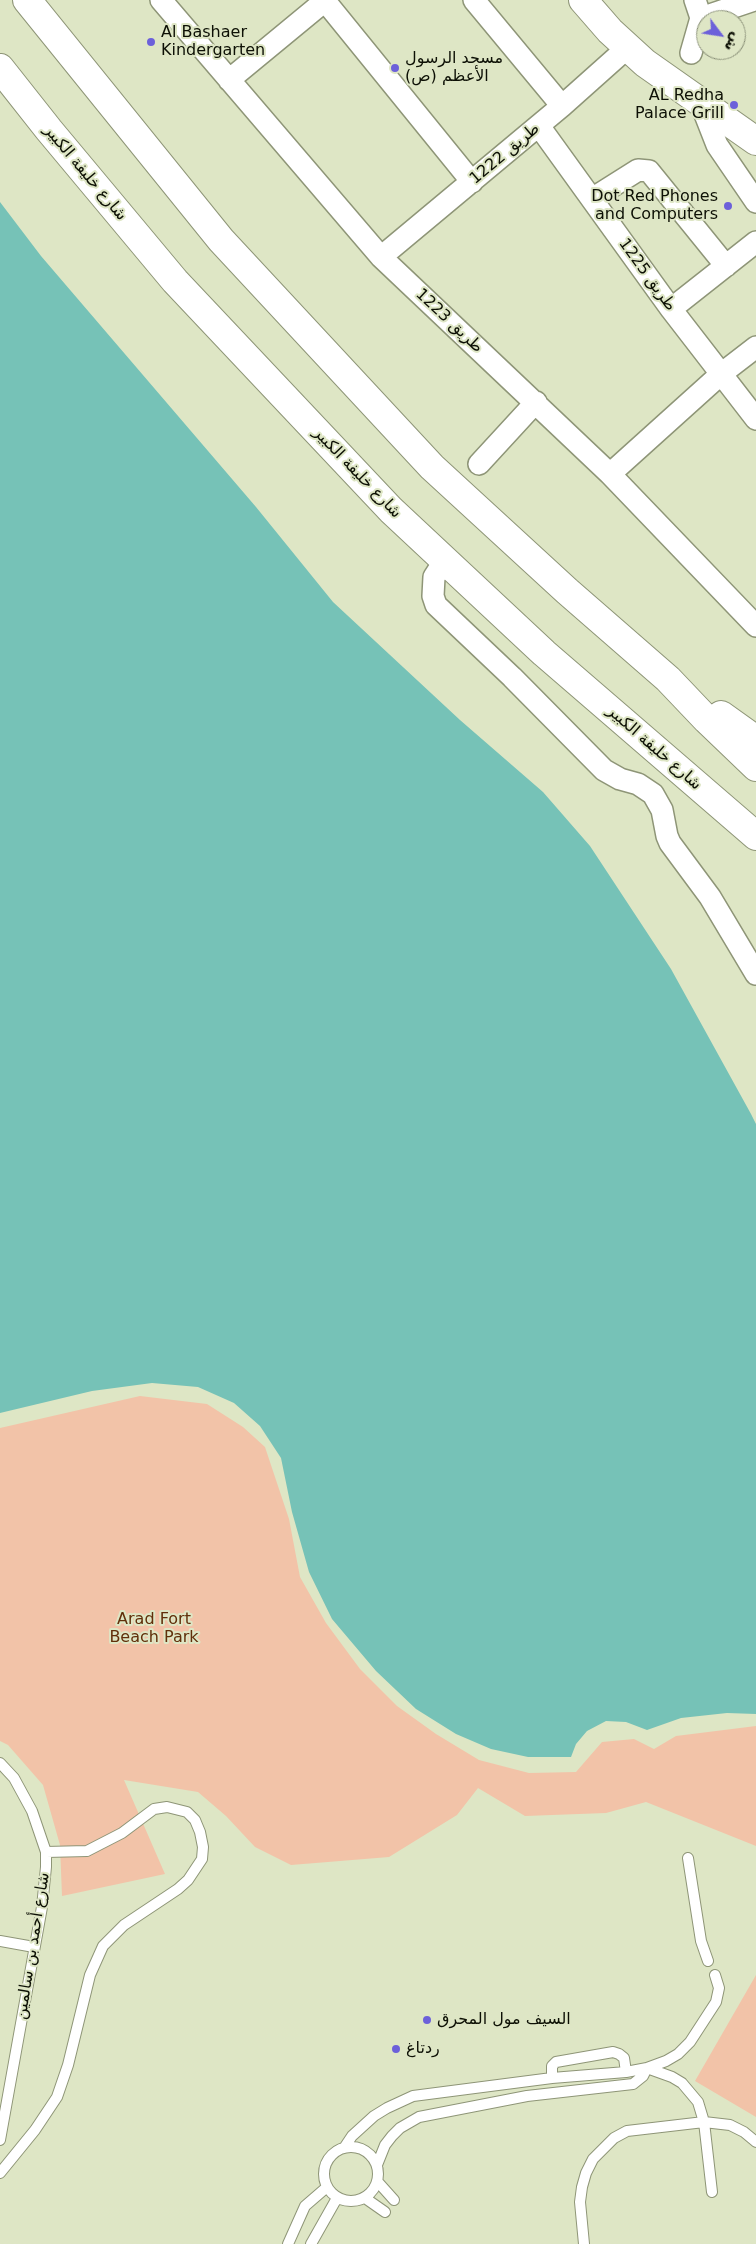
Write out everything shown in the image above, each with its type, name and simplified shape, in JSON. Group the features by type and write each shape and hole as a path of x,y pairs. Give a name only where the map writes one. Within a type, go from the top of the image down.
{"main road":[{"path":"27,0 221,240 432,467 668,679 756,767"},
{"path":"583,0 627,48 645,63 699,99 756,141"},
{"name":"شارع خليفة الكبير","path":"0,68 175,281 391,510 544,653 756,836"},
{"path":"668,679 756,740"}],"street":[{"path":"229,80 325,0 472,182"},
{"path":"474,0 562,106"},
{"path":"691,53 698,9 754,0"},
{"name":"طريق 1223","path":"164,1 381,257 610,474 756,626"},
{"name":"طريق 1222","path":"381,257 539,126 627,48"},
{"path":"699,99 717,145 756,202"},
{"name":"طريق 1225","path":"539,126 671,309 756,418"},
{"path":"592,199 638,170 649,171 726,266"},
{"path":"671,309 756,242"},
{"path":"610,474 721,374 756,347"},
{"path":"479,464 536,402"},
{"path":"444,560 434,577 433,596 436,605 512,677 604,770 620,779 638,784 652,794 662,810 670,843 710,898 756,974"}],"lane":[{"name":"شارع أحمد بن سالمين","path":"0,1763 14,1778 24,1794 46,1852 45,1886 0,2140"},
{"path":"0,2173 35,2130 57,2097 68,2065 90,1975 103,1946 124,1926 188,1880 202,1859 203,1847 195,1820 187,1812 167,1807 154,1809 116,1837 87,1851 46,1852"},
{"path":"688,1858 701,1941 708,1961"},
{"path":"0,1941 34,1947"},
{"path":"344,2148 352,2136 374,2116 386,2108 414,2096 552,2078 626,2072 647,2068 678,2054 690,2042 716,2002 719,1988 715,1975"},
{"path":"552,2078 552,2066 556,2062 613,2052 624,2058 626,2072"},
{"path":"647,2068 672,2077 682,2083 698,2102 704,2122 712,2192"},
{"path":"377,2165 367,2152 360,2148 344,2148 336,2152 326,2164 324,2172 327,2187 338,2198 351,2202 365,2198 377,2182 377,2165 383,2150 392,2136 404,2125 419,2117 527,2096 633,2084 643,2076 647,2068"},
{"path":"584,2244 580,2202 586,2173 602,2148 627,2131 704,2122 730,2125 744,2132 756,2142"},
{"path":"377,2182 394,2200"},
{"path":"288,2244 305,2206 327,2187"},
{"path":"310,2244 338,2198"},
{"path":"365,2198 385,2212"}],"green space":[{"name":"Arad Fort Beach Park","path":"140,1396 207,1404 243,1427 265,1447 289,1519 300,1577 326,1623 360,1669 397,1706 436,1734 479,1760 529,1773 576,1772 602,1742 634,1739 654,1749 676,1736 756,1726 756,1846 646,1802 606,1813 525,1816 478,1788 457,1815 389,1857 291,1865 255,1847 226,1816 198,1792 124,1780 165,1874 62,1896 60,1845 43,1785 8,1745 0,1741 0,1428"},
{"path":"756,1975 756,2117 695,2081"}],"water":[{"path":"0,202 41,256 256,507 333,602 460,720 543,792 590,846 671,969 756,1124 756,1714 727,1713 681,1718 647,1730 626,1722 606,1721 587,1731 576,1744 571,1757 528,1757 491,1749 456,1734 416,1709 376,1671 332,1619 309,1572 292,1512 281,1458 260,1426 234,1403 198,1387 152,1383 92,1391 0,1413"}],"place":[{"name":"Al Bashaer Kindergarten","path":"151,42"},
{"name":"مسجد الرسول الأعظم (ص)","path":"395,68"},
{"name":"AL Redha Palace Grill","path":"734,105"},
{"name":"Dot Red Phones and Computers","path":"728,206"},
{"name":"السيف مول المحرق","path":"427,2020"},
{"name":"ردتاغ","path":"396,2049"}]}
